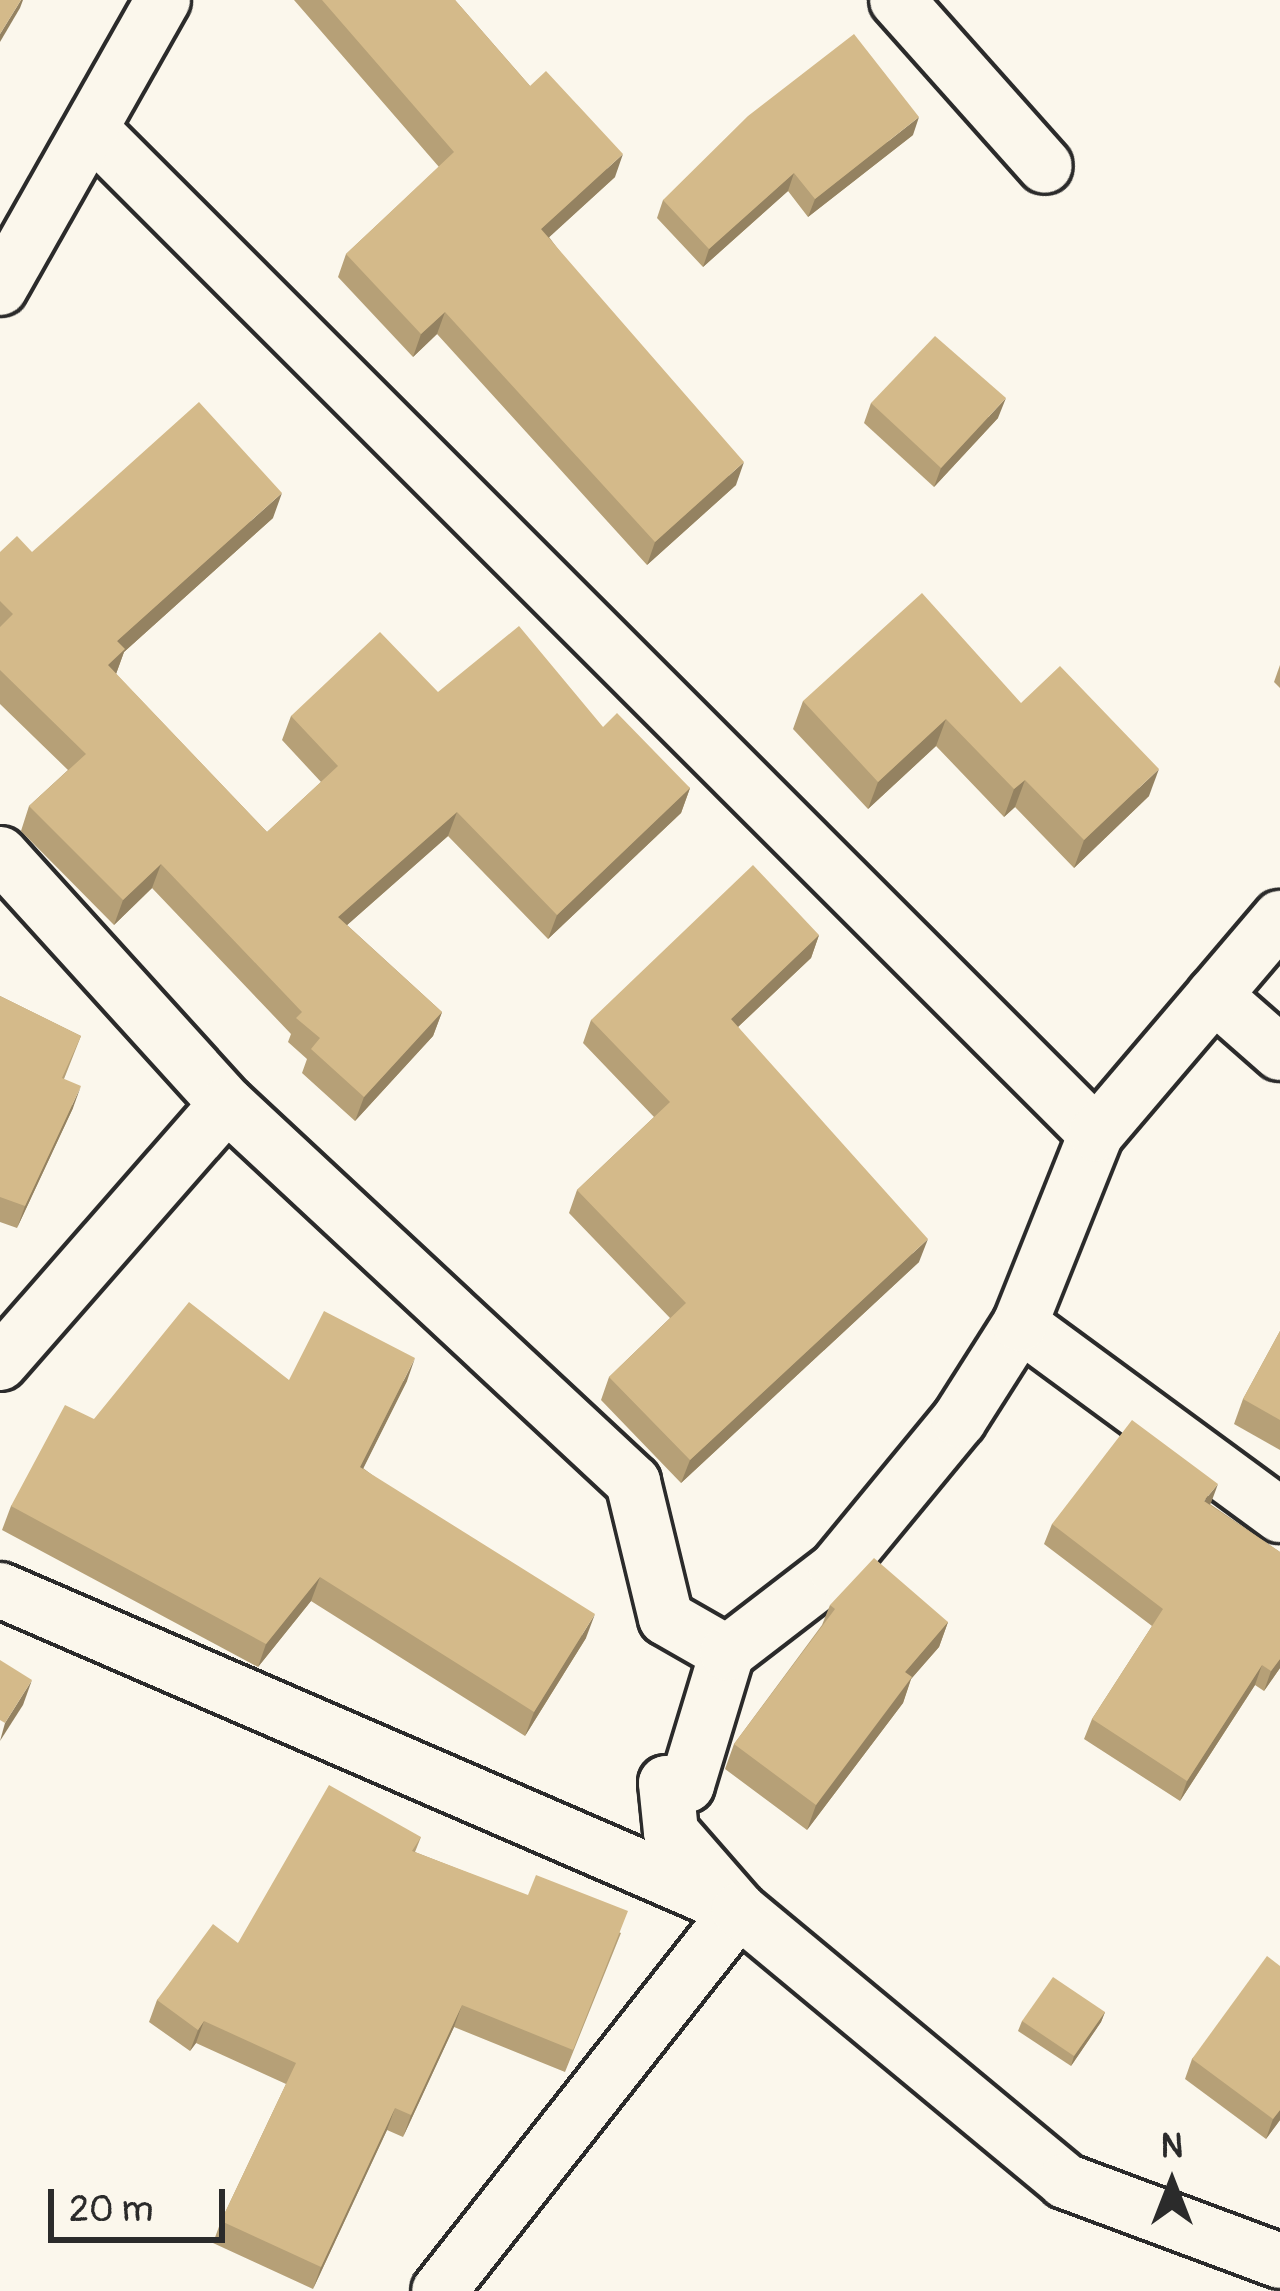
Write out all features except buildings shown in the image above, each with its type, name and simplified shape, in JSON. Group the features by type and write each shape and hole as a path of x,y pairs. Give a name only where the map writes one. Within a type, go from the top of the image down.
{"street":[{"path":"0,288 163,0"},
{"path":"897,0 1046,166"},
{"path":"91,129 1096,1134"},
{"path":"0,854 227,1104 633,1482 667,1618 727,1653"},
{"path":"1276,2244 1065,2181 739,1910 671,1832 665,1783 687,1785 727,1653 836,1569 875,1528 959,1420 1020,1324 1096,1134 1280,918"},
{"path":"1214,995 1280,1053"},
{"path":"0,1363 227,1104"},
{"path":"1020,1324 1280,1515"},
{"path":"0,1590 739,1910"},
{"path":"439,2291 739,1910"}]}
